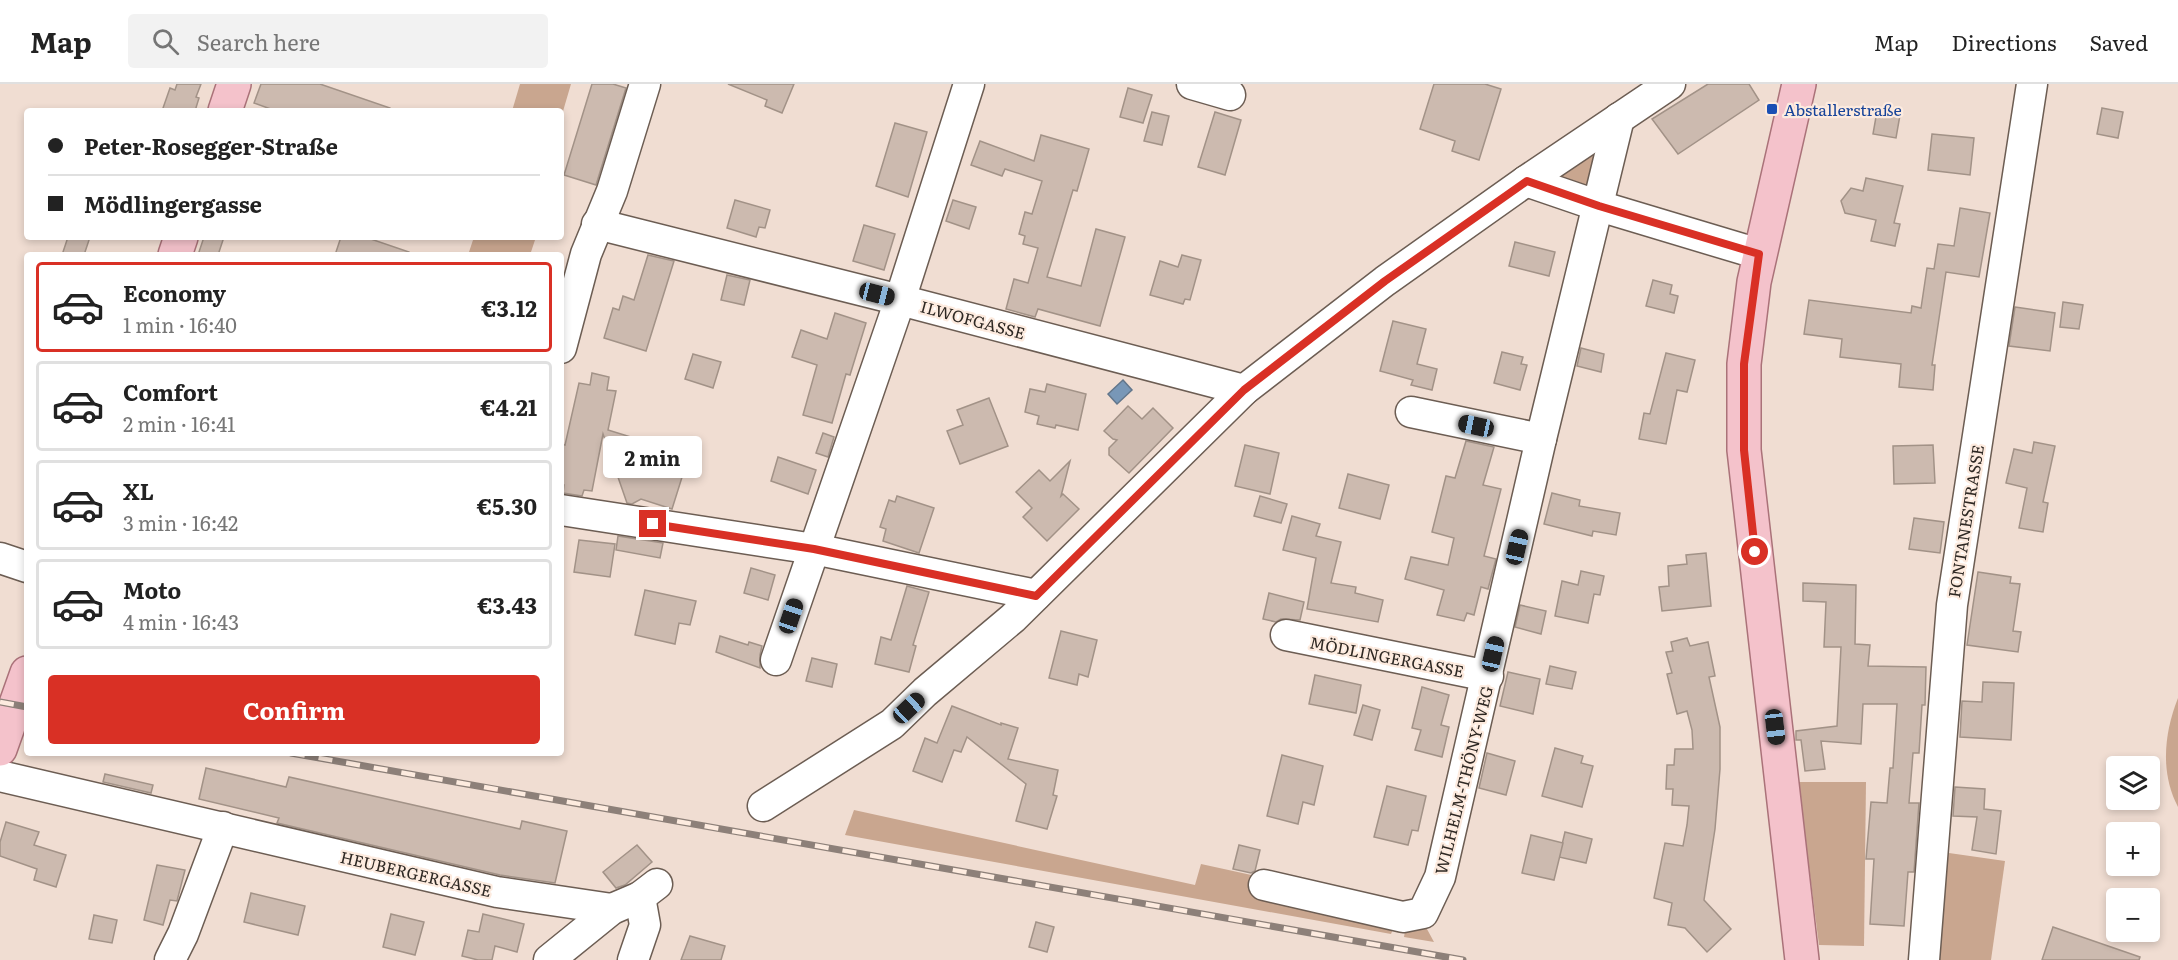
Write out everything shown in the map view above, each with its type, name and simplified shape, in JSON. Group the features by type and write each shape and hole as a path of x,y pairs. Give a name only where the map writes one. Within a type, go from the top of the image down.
{"main road":[{"path":"226,108 234,84"},
{"path":"1799,84 1759,254 1744,364 1744,450 1802,960"},
{"path":"0,749 24,682"}],"street":[{"path":"564,337 586,254 612,191 645,84"},
{"path":"776,660 900,300 969,84"},
{"path":"1192,84 1230,95"},
{"path":"763,806 892,724 1013,618 1244,390 1385,281 1670,84"},
{"name":"FONTANESTRASSE","path":"1924,960 1952,606 2032,84"},
{"name":"WILHELM-THÖNY-WEG","path":"1264,885 1403,917 1423,913 1440,877 1618,118"},
{"path":"1527,181 1599,206 1759,254"},
{"name":"ILWOFGASSE","path":"597,224 1244,390"},
{"path":"1411,412 1541,439"},
{"path":"564,510 814,549 1036,596"},
{"path":"0,558 24,566"},
{"name":"MÖDLINGERGASSE","path":"1286,635 1488,676"},
{"name":"HEUBERGERGASSE","path":"0,776 497,892 612,909"},
{"path":"170,960 183,934 223,827"},
{"path":"549,960 612,909 648,890 645,925 633,960"}],"shaded area":[{"path":"520,84 571,84 564,108 513,108"},
{"path":"1599,145 1591,188 1558,179 1563,168"},
{"path":"473,240 535,240 531,252 469,252"},
{"path":"2178,698 2178,807 2168,781 2166,753 2173,711"},
{"path":"1798,782 1866,782 1864,946 1819,945"},
{"path":"854,810 1195,885 1201,864 1256,876 1421,918 1434,942 1404,937 1405,931 1393,929 1391,934 845,835"},
{"path":"1942,852 2005,861 1991,960 1934,960"}],"water":[{"path":"1123,380 1132,390 1117,404 1108,394"}],"building":[{"path":"177,84 201,84 196,97 199,98 196,108 163,108 170,88 175,90"},
{"path":"261,84 320,84 390,108 268,108 254,103"},
{"path":"592,84 613,84 626,88 596,185 564,175"},
{"path":"728,84 794,84 782,113 765,106 767,100"},
{"path":"1434,84 1485,84 1501,89 1479,160 1452,151 1455,141 1420,129"},
{"path":"1708,84 1749,84 1759,100 1678,154 1652,119"},
{"path":"1128,88 1152,95 1143,123 1120,117"},
{"path":"2102,108 2123,112 2118,138 2097,134"},
{"path":"1877,111 1900,115 1896,138 1873,134"},
{"path":"1152,112 1169,116 1162,145 1144,141"},
{"path":"1215,112 1241,120 1225,175 1198,167"},
{"path":"895,123 927,132 908,197 876,186"},
{"path":"1932,134 1974,138 1970,175 1928,170"},
{"path":"1041,135 1089,149 1077,191 1073,190 1047,277 1081,286 1096,229 1125,237 1100,326 1038,309 1035,317 1006,309 1014,279 1028,283 1038,248 1023,244 1025,236 1019,234 1025,212 1032,214 1042,181 1005,169 1002,176 971,165 980,141 1034,161"},
{"path":"1866,178 1903,186 1894,223 1900,224 1895,246 1871,241 1876,220 1845,213 1841,201 1851,188 1863,191"},
{"path":"735,200 770,210 765,228 759,227 756,237 727,228"},
{"path":"953,200 976,207 969,229 946,221"},
{"path":"1960,208 1990,213 1979,277 1946,272 1932,365 1935,365 1933,390 1899,387 1901,364 1840,357 1842,339 1804,334 1809,300 1911,313 1912,306 1921,308 1927,268 1934,269 1938,244 1954,246"},
{"path":"864,225 895,234 884,270 853,261"},
{"path":"67,240 89,240 85,252 63,252"},
{"path":"203,240 223,240 219,252 199,252"},
{"path":"340,240 374,240 409,252 336,252"},
{"path":"1515,242 1555,252 1549,276 1509,266"},
{"path":"648,255 674,261 646,351 604,338 613,308 619,310 623,296 634,300"},
{"path":"1182,255 1201,260 1190,300 1185,299 1183,304 1150,295 1160,261 1178,267"},
{"path":"727,275 750,280 744,305 721,300"},
{"path":"1653,280 1672,285 1670,294 1678,296 1674,313 1646,306"},
{"path":"2063,302 2083,305 2079,329 2060,327"},
{"path":"2015,307 2055,313 2050,351 2009,346"},
{"path":"835,313 866,323 850,375 846,374 832,423 803,415 817,365 792,357 801,330 827,339"},
{"path":"1393,321 1426,329 1417,364 1437,369 1432,390 1411,385 1413,380 1380,371"},
{"path":"1581,348 1604,354 1601,372 1577,366"},
{"path":"1502,352 1523,357 1521,364 1527,365 1520,390 1494,383"},
{"path":"1666,353 1695,360 1687,392 1677,390 1666,444 1639,439 1644,413 1650,414"},
{"path":"693,354 721,362 713,388 685,379"},
{"path":"592,373 609,377 607,390 616,391 608,430 689,455 672,509 641,499 632,504 627,503 603,434 592,491 584,490 582,496 564,493 564,445 579,383 590,385"},
{"path":"1047,384 1086,394 1078,430 1037,424 1039,416 1025,412 1030,389 1045,392"},
{"path":"989,398 1008,446 960,464 947,431 963,425 957,410"},
{"path":"1128,406 1142,419 1153,408 1173,428 1129,473 1109,455 1109,448 1117,440 1104,431"},
{"path":"823,433 834,437 828,457 816,453"},
{"path":"1466,441 1494,447 1483,485 1501,489 1484,556 1496,559 1488,589 1481,587 1474,615 1467,613 1464,621 1437,615 1444,590 1405,579 1411,557 1448,565 1454,538 1432,532 1446,476 1455,478"},
{"path":"2034,442 2055,446 2043,502 2048,503 2043,532 2019,528 2027,488 2006,483 2014,449 2032,453"},
{"path":"1245,445 1279,453 1270,494 1235,486"},
{"path":"1933,445 1935,483 1894,484 1893,446"},
{"path":"778,457 816,470 808,494 771,481"},
{"path":"1070,461 1061,496 1063,494 1079,509 1047,541 1023,517 1032,508 1016,492 1039,470 1050,481"},
{"path":"1348,474 1389,485 1380,519 1339,508"},
{"path":"1552,493 1580,500 1579,506 1620,513 1616,535 1593,531 1592,536 1544,524"},
{"path":"897,496 934,508 919,553 883,541 886,529 880,527 889,500 895,502"},
{"path":"1260,496 1287,504 1281,523 1254,516"},
{"path":"1292,516 1320,524 1316,536 1341,542 1331,583 1356,587 1355,593 1383,600 1378,622 1307,609 1316,558 1283,550"},
{"path":"1914,518 1944,522 1940,553 1909,549"},
{"path":"618,536 663,543 660,558 616,550"},
{"path":"579,540 615,544 610,577 574,572"},
{"path":"1706,553 1711,606 1662,611 1659,587 1669,586 1668,566 1687,564 1686,555"},
{"path":"751,568 775,575 768,600 744,593"},
{"path":"1581,571 1604,576 1600,595 1594,594 1588,623 1555,616 1562,581 1578,585"},
{"path":"1978,572 2011,577 2010,583 2020,584 2013,631 2021,632 2018,652 1967,645"},
{"path":"1803,583 1856,585 1855,644 1870,645 1868,666 1926,667 1925,705 1922,705 1919,753 1913,753 1909,803 1919,803 1914,872 1908,872 1904,926 1870,924 1874,859 1866,859 1871,802 1887,803 1890,768 1893,768 1897,704 1863,704 1861,744 1821,741 1825,769 1805,771 1801,740 1796,740 1796,731 1837,726 1841,647 1824,647 1826,602 1803,601"},
{"path":"907,586 929,592 913,645 916,646 909,672 875,664 881,637 891,640"},
{"path":"645,590 696,601 690,625 679,623 675,644 635,635"},
{"path":"1269,593 1304,602 1300,620 1281,619 1276,622 1263,619"},
{"path":"1520,605 1546,611 1541,634 1515,627"},
{"path":"1061,631 1097,640 1088,677 1079,674 1077,685 1049,678"},
{"path":"720,636 748,645 749,642 762,646 760,668 716,652"},
{"path":"1687,638 1690,646 1708,642 1715,676 1709,677 1720,727 1720,769 1715,829 1704,900 1731,929 1707,952 1685,928 1668,925 1672,903 1654,898 1665,843 1683,846 1687,825 1689,806 1672,805 1673,789 1666,789 1667,765 1674,765 1675,749 1693,749 1692,730 1687,711 1677,714 1667,674 1672,673 1666,652 1673,651 1671,642"},
{"path":"812,658 837,664 832,687 806,681"},
{"path":"1550,666 1576,672 1572,689 1546,684"},
{"path":"1508,672 1540,679 1533,714 1500,706"},
{"path":"1315,675 1361,685 1356,713 1309,704"},
{"path":"1983,682 2014,683 2011,740 1960,737 1962,701 1982,702"},
{"path":"1422,687 1449,695 1441,725 1449,727 1442,757 1415,750 1421,730 1412,728"},
{"path":"1363,705 1380,710 1372,740 1354,735"},
{"path":"952,706 1001,725 1001,723 1018,728 1008,759 1058,770 1053,795 1057,796 1047,829 1016,821 1026,784 967,737 961,752 954,750 942,782 913,771 925,738 937,743"},
{"path":"1555,748 1583,756 1581,763 1593,766 1582,807 1542,796"},
{"path":"1487,753 1515,761 1506,795 1479,788"},
{"path":"1282,755 1323,766 1314,805 1303,802 1298,824 1267,816"},
{"path":"206,768 286,787 289,777 520,829 522,821 567,831 555,883 500,875 277,823 279,818 199,799"},
{"path":"105,774 153,785 151,793 103,782"},
{"path":"1387,786 1426,796 1418,831 1412,830 1408,845 1374,837"},
{"path":"1955,787 1985,789 1984,809 2001,811 1996,854 1972,850 1977,817 1953,816"},
{"path":"6,822 39,832 34,845 66,855 56,887 34,880 37,869 0,856 0,842"},
{"path":"1565,832 1592,839 1586,863 1559,857"},
{"path":"1531,835 1563,843 1554,880 1522,873"},
{"path":"637,845 652,862 625,885 616,888 603,872"},
{"path":"1239,845 1260,850 1255,871 1251,873 1233,869"},
{"path":"157,865 185,870 177,901 170,900 163,925 144,920"},
{"path":"251,893 305,906 298,935 244,922"},
{"path":"391,914 424,922 415,955 383,947"},
{"path":"483,914 524,924 517,952 495,946 492,960 478,960 462,956 468,930 479,932"},
{"path":"94,915 117,920 112,943 89,939"},
{"path":"1036,922 1054,927 1047,952 1029,947"},
{"path":"2053,927 2140,957 2139,960 2042,960"},
{"path":"690,936 725,946 721,960 681,960"}],"railway":[{"path":"0,702 24,706"},
{"path":"308,756 1463,960"}],"place":[{"name":"Abstallerstraße","path":"1772,109"}],"route":[{"path":"653,524 814,549 1036,596 1244,390 1385,281 1527,181 1599,206 1759,254 1744,364 1744,450 1755,552"}]}
